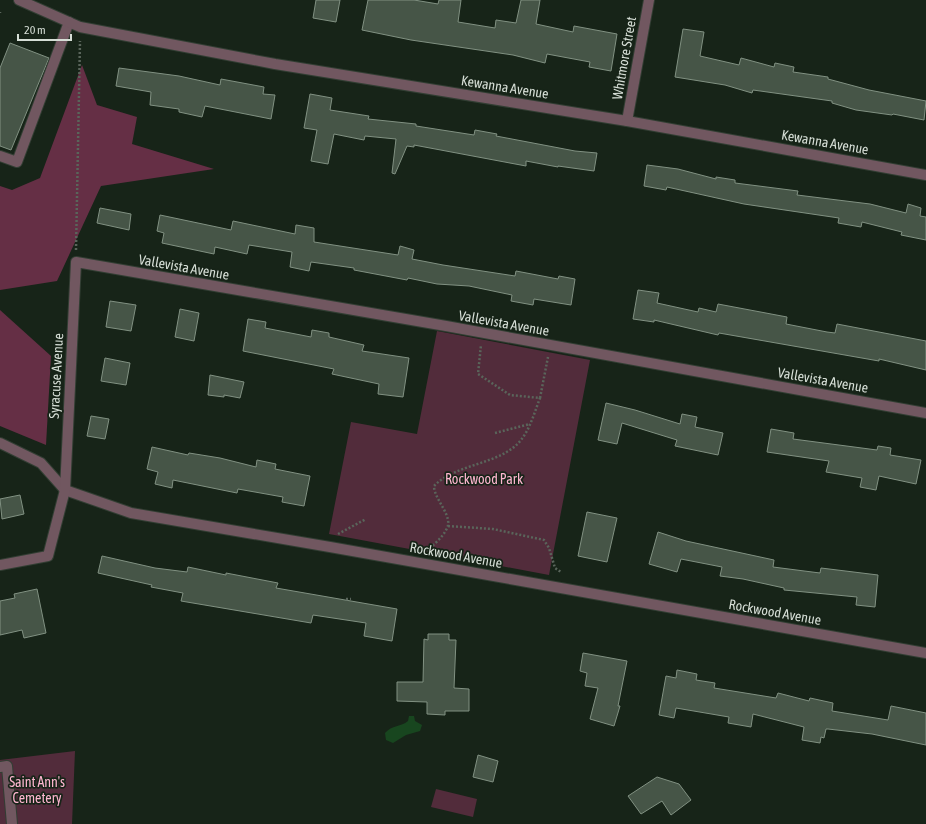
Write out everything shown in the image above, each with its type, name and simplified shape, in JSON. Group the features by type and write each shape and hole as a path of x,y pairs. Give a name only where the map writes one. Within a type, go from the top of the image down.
{"street":[{"name":"Kewanna Avenue","path":"19,0 80,27 275,64 627,121 926,174"},
{"name":"Whitmore Street","path":"627,121 649,0"},
{"path":"0,156 17,162 69,22"},
{"name":"Vallevista Avenue","path":"76,262 551,345 926,413"},
{"name":"Syracuse Avenue","path":"0,565 48,556 65,490 76,262"},
{"name":"Rockwood Avenue","path":"0,443 41,463 65,490 131,513 926,653"},
{"path":"0,767 7,766 12,824"}],"path":[{"path":"76,262 80,27"},
{"path":"482,333 478,374 510,395 540,398"},
{"path":"418,563 446,532 448,526 447,518 438,501 434,486 449,475 507,451 521,441 540,398 551,345"},
{"path":"495,433 530,423"},
{"path":"330,547 333,537 366,519"},
{"path":"448,526 493,529 544,540 549,548 555,568 561,572"},
{"path":"346,599 351,600"}],"green space":[{"name":"Rockwood Park","path":"437,331 590,360 549,575 329,534 351,422 417,434"},
{"name":"Saint Ann's Cemetery","path":"75,751 72,824 0,824 0,760"},
{"path":"436,789 477,799 473,817 431,807"}],"shaded area":[{"path":"82,65 97,105 137,117 132,144 214,169 101,186 57,281 0,290 0,186 12,190 40,178"},
{"path":"0,310 51,356 46,445 0,426"},
{"path":"409,716 414,716 415,721 422,725 420,731 406,735 393,743 386,740 385,733 388,730 408,721"}],"building":[{"path":"316,0 340,0 336,22 313,18"},
{"path":"368,0 414,0 438,4 439,0 461,0 458,22 495,28 496,20 516,23 521,0 540,0 536,24 573,32 574,26 617,34 611,71 589,67 590,62 547,54 545,63 513,55 411,40 362,30"},
{"path":"683,29 704,32 700,56 739,65 741,58 774,67 775,63 794,67 793,72 828,77 828,79 869,90 926,101 924,120 893,114 856,110 832,103 832,101 753,90 752,93 725,85 675,77"},
{"path":"10,43 49,58 11,150 0,146 0,68"},
{"path":"119,68 179,76 220,85 221,79 264,87 263,94 275,95 271,119 205,106 202,117 179,112 179,109 150,105 151,92 116,86"},
{"path":"310,94 332,98 330,110 369,116 368,119 416,124 416,126 474,135 475,130 497,134 496,136 575,151 597,153 594,171 558,167 526,161 526,166 414,145 414,147 407,146 395,174 392,173 396,139 365,136 364,140 334,134 328,164 311,161 317,130 304,128"},
{"path":"647,165 678,169 716,179 716,177 735,180 735,183 798,191 797,195 870,204 906,213 908,204 921,208 920,216 926,217 926,240 901,235 902,232 862,222 861,227 838,223 839,218 744,204 667,187 666,190 644,186"},
{"path":"100,208 131,214 129,230 97,223"},
{"path":"160,215 231,230 233,221 295,234 296,225 314,228 314,242 398,255 400,246 414,250 412,259 443,265 515,276 516,271 558,279 559,276 575,279 571,305 534,299 533,305 511,301 512,295 469,286 437,284 408,278 407,280 354,270 354,268 311,262 309,271 290,267 292,252 249,245 247,254 215,247 214,254 162,243 164,233 157,231"},
{"path":"638,290 659,293 657,303 698,312 699,308 716,312 718,304 787,317 786,324 827,332 835,333 837,324 926,341 926,370 879,359 879,361 719,333 718,335 654,320 654,322 633,319"},
{"path":"110,301 136,305 131,331 106,327"},
{"path":"180,309 199,313 194,341 175,337"},
{"path":"248,319 266,322 265,328 311,337 312,330 329,333 329,337 364,345 362,351 409,358 403,397 378,394 379,384 332,374 334,369 243,351"},
{"path":"105,358 130,363 126,385 101,381"},
{"path":"210,375 244,382 240,398 224,395 224,397 208,395"},
{"path":"606,403 680,424 682,414 697,417 695,427 723,433 718,455 675,446 677,440 622,423 617,444 598,440"},
{"path":"91,416 109,419 105,439 87,436"},
{"path":"771,429 794,433 793,439 877,450 878,446 891,448 890,455 921,460 916,484 879,476 876,490 860,487 862,478 826,472 829,461 767,452"},
{"path":"152,447 188,455 189,453 220,458 256,467 257,460 276,464 275,469 310,476 304,506 282,502 283,497 238,489 237,493 173,480 172,488 155,484 158,472 147,469"},
{"path":"20,495 24,514 2,519 0,499"},
{"path":"587,512 617,518 607,562 578,556"},
{"path":"658,532 686,541 774,560 773,567 820,573 821,568 878,575 875,607 856,605 857,597 784,590 784,588 743,579 720,576 722,567 681,559 677,572 649,564"},
{"path":"102,556 155,568 187,572 188,567 226,575 226,573 278,583 276,588 397,609 392,641 364,636 366,623 313,615 311,623 181,601 183,593 151,587 152,585 98,573"},
{"path":"37,589 46,633 24,638 22,630 0,635 0,601 15,598 14,594"},
{"path":"428,634 449,634 449,640 456,640 454,688 469,689 469,711 445,711 445,715 427,714 427,702 397,701 397,682 423,682 424,639 428,640"},
{"path":"583,653 627,661 618,706 620,706 614,726 590,719 598,688 585,686 587,673 580,671"},
{"path":"677,670 697,674 696,680 715,683 714,688 776,698 778,693 809,701 810,698 833,703 832,711 888,720 891,706 926,713 926,745 872,734 828,729 826,729 824,738 821,737 820,743 802,740 804,727 753,714 751,727 728,723 729,717 676,708 674,718 659,715 666,676 676,678"},
{"path":"478,755 498,761 493,782 473,777"},
{"path":"657,777 679,784 691,800 671,815 662,801 641,814 628,796"}]}
